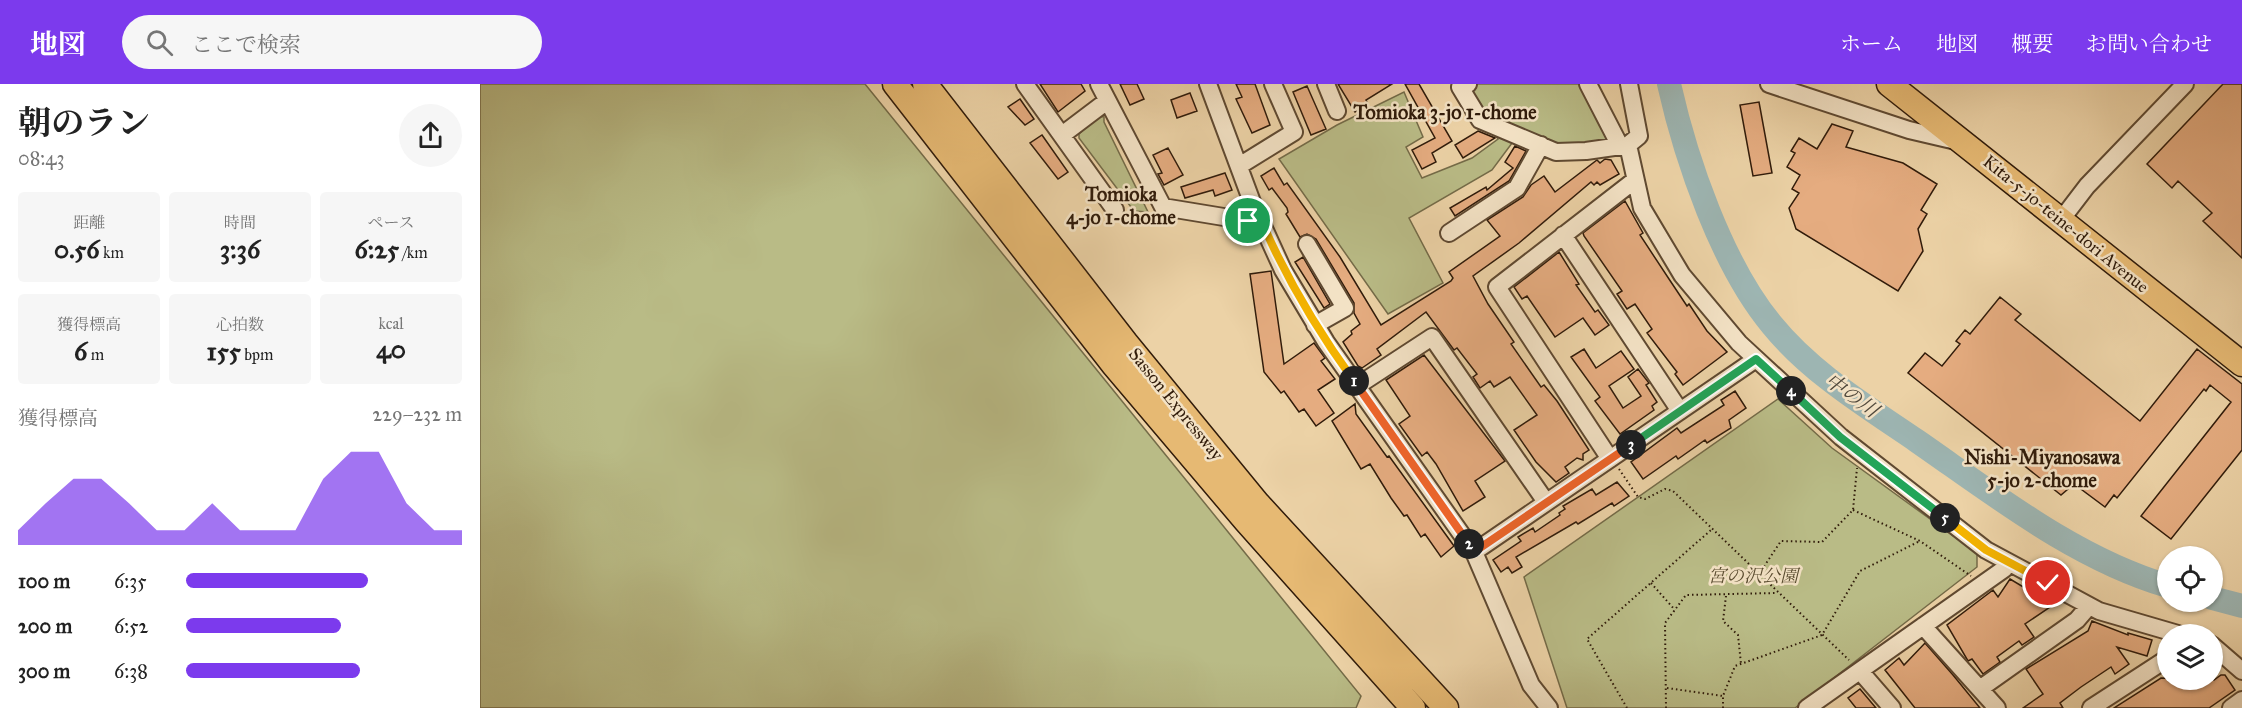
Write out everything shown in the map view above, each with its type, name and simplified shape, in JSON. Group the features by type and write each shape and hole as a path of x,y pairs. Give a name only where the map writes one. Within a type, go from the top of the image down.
{"highway":[{"name":"Sasson Expressway","path":"895,84 1113,364 1246,521 1413,708"},
{"name":"Sasson Expressway","path":"925,84 1126,343 1258,504 1446,708"},
{"name":"Kita-5-jo-teine-dori Avenue","path":"1889,84 1965,143 2242,345"},
{"name":"Kita-5-jo-teine-dori Avenue","path":"1916,84 2242,364"}],"street":[{"path":"1025,84 1115,210"},
{"path":"1099,84 1163,207 1248,221 1261,220"},
{"path":"1208,84 1239,166 1283,270 1315,325 1474,552 1531,685 1549,708"},
{"path":"1239,166 1294,132 1273,84"},
{"path":"1326,84 1337,111"},
{"path":"1468,84 1460,87 1480,120 1556,152 1624,145 1639,136 1629,84"},
{"path":"1588,84 1624,145 1642,207 1682,275 1738,344 1858,451 1986,550 2099,611 2157,628"},
{"path":"1769,84 1909,130 1965,143"},
{"path":"2065,214 2087,186 2185,84"},
{"path":"1062,135 1107,101"},
{"path":"1449,233 1517,188 1538,144"},
{"path":"1614,463 1497,287 1635,180"},
{"path":"1563,235 1680,411"},
{"path":"1307,244 1345,308 1315,325"},
{"path":"1357,386 1432,337 1546,502"},
{"path":"1474,552 1546,502 1614,463 1680,411 1756,359"},
{"path":"1807,708 2004,569 2006,561"},
{"path":"1981,688 2077,620 2089,606"},
{"path":"1923,626 1981,688 1996,708"},
{"path":"2223,655 2242,671"},
{"path":"2091,708 2157,665"},
{"path":"1860,671 1892,708"},
{"path":"2231,708 2242,700"}],"path":[{"path":"1759,574 1781,541 1822,542 1853,510 1858,451"},
{"path":"1614,463 1638,497 1645,499 1665,489 1673,491 1860,671"},
{"path":"1853,510 1920,541 1982,584"},
{"path":"1627,708 1587,639 1711,530"},
{"path":"1723,708 1723,696 1735,666 1822,635 1860,571 1920,541"},
{"path":"1651,583 1675,610"},
{"path":"1666,708 1665,623 1686,595 1726,596 1778,593"},
{"path":"1726,596 1723,621 1738,635 1741,664"},
{"path":"1666,688 1723,696"}],"green space":[{"path":"480,84 865,84 1361,696 1356,708 480,708"},
{"path":"1478,84 1583,84 1609,143 1553,145 1521,131 1492,170 1409,218 1443,283 1388,314 1279,159 1337,125 1404,92 1423,137 1406,147 1422,178 1472,158 1498,139 1466,89"},
{"path":"1098,116 1104,117 1104,122 1148,212 1134,211 1079,138 1079,134"},
{"name":"宮の沢公園","path":"1778,399 1832,448 1977,553 1977,567 1795,708 1567,708 1524,577"}],"building":[{"path":"1040,84 1081,84 1085,91 1058,112"},
{"path":"1120,84 1137,84 1144,99 1130,105"},
{"path":"1236,84 1255,84 1270,125 1252,133 1236,99 1242,97"},
{"path":"1338,84 1392,84 1366,100 1368,104 1355,112"},
{"path":"1405,84 1419,84 1452,141 1432,153 1436,162 1422,169 1412,150 1435,138"},
{"path":"2223,84 2242,84 2242,258 2203,221 2212,213 2178,181 2172,188 2147,164"},
{"path":"1307,86 1326,129 1311,135 1293,92"},
{"path":"1190,93 1197,111 1177,118 1171,100"},
{"path":"1020,99 1034,119 1025,125 1008,107"},
{"path":"1759,102 1772,173 1753,176 1740,105"},
{"path":"1832,124 1853,131 1846,147 1903,163 1937,184 1921,210 1927,214 1918,229 1923,251 1898,291 1796,229 1789,208 1799,193 1792,189 1800,175 1787,167 1795,153 1791,151 1799,138 1817,149"},
{"path":"1478,131 1495,138 1463,158 1455,145"},
{"path":"1042,135 1068,172 1058,179 1030,143"},
{"path":"1515,146 1526,151 1509,181 1455,216 1450,208 1486,187 1487,190 1513,168 1505,162"},
{"path":"1168,148 1183,175 1164,185 1158,174 1162,173 1153,155"},
{"path":"1605,159 1611,160 1619,174 1600,185 1597,182 1594,185 1591,182 1519,243 1473,276 1488,304 1514,342 1511,344 1541,387 1544,385 1557,401 1589,450 1583,454 1583,460 1577,458 1565,467 1569,473 1556,482 1536,462 1514,430 1537,415 1510,377 1494,387 1490,381 1480,388 1473,377 1477,374 1457,348 1454,350 1426,312 1377,349 1381,355 1362,368 1358,366 1343,342 1360,324 1354,313 1354,303 1316,239 1307,234 1300,237 1286,214 1287,208 1272,188 1269,190 1261,176 1274,168 1284,185 1287,183 1340,257 1381,325 1451,281 1453,278 1449,272 1500,236 1487,220 1523,197 1531,185 1544,176 1555,192 1597,160 1600,163"},
{"path":"1225,173 1232,190 1215,196 1213,190 1185,198 1181,187"},
{"path":"1625,201 1643,233 1640,235 1687,306 1689,304 1707,331 1727,352 1683,385 1675,374 1677,372 1647,333 1652,329 1635,304 1627,309 1617,294 1622,291 1583,233"},
{"path":"1559,252 1579,284 1576,285 1595,312 1598,310 1609,325 1595,335 1583,318 1555,337 1527,296 1522,299 1514,287"},
{"path":"1303,257 1330,304 1324,308 1295,262"},
{"path":"1271,271 1284,364 1314,343 1325,358 1321,361 1335,379 1318,390 1334,413 1316,426 1304,409 1299,412 1284,391 1281,393 1264,372 1250,274"},
{"path":"2000,297 2021,314 2015,320 2140,421 2197,349 2242,384 2242,450 2171,539 2141,516 2231,402 2210,385 2206,391 2204,389 2117,498 2114,495 2105,507 2074,484 2061,495 1908,373 1925,353 1942,366 1960,344 1956,341 1965,330 1970,334"},
{"path":"1584,349 1596,368 1621,351 1634,369 1609,386 1623,408 1641,396 1628,377 1638,369 1649,383 1646,385 1657,402 1652,406 1654,410 1620,434 1595,401 1600,397 1571,357"},
{"path":"1424,355 1505,461 1475,481 1485,497 1463,511 1436,464 1427,452 1422,456 1399,424 1410,416 1386,380"},
{"path":"1735,391 1746,408 1729,420 1731,428 1707,443 1705,440 1678,459 1676,456 1643,479 1631,462 1677,428 1681,433 1724,405 1721,400"},
{"path":"1355,404 1356,414 1454,546 1441,557 1425,534 1421,537 1407,515 1404,516 1370,464 1361,469 1332,421"},
{"path":"1617,482 1629,496 1614,506 1612,503 1578,524 1576,522 1516,557 1522,567 1512,573 1508,567 1501,572 1493,560 1521,541 1518,537 1533,528 1535,532 1560,515 1559,513 1565,509 1563,506 1592,489 1596,495"},
{"path":"2010,579 2045,600 2050,607 2025,624 2034,637 2022,645 2019,641 1997,657 2000,662 1983,674 1972,659 1968,661 1947,625 1993,590 1998,597"},
{"path":"2092,621 2128,635 2128,633 2152,640 2147,656 2117,647 2129,664 2115,674 2111,667 2081,687 2060,703 2063,708 2023,708 2043,694 2026,669 2088,631"},
{"path":"1925,643 1980,708 1915,708 1885,670 1899,658 1904,665"},
{"path":"2223,675 2225,675 2235,690 2209,708 2114,708 2157,681 2157,690 2223,690"},
{"path":"1860,689 1876,708 1856,708 1848,698"}],"waterway":[{"name":"中の川","path":"1669,84 1696,178 1722,242 1754,301 1787,342 1840,388 2037,524 2101,560 2157,582"},
{"name":"中の川","path":"2223,601 2242,606"}],"district":[{"name":"Tomioka 3-jo 1-chome","path":"1445,112"},
{"name":"Tomioka 4-jo 1-chome","path":"1121,206"},
{"name":"Nishi-Miyanosawa 5-jo 2-chome","path":"2042,468"}],"route":[{"path":"1248,221 1261,220 1283,270 1326,342 1474,552 1756,359 1840,437 1986,550 2048,583"}]}
